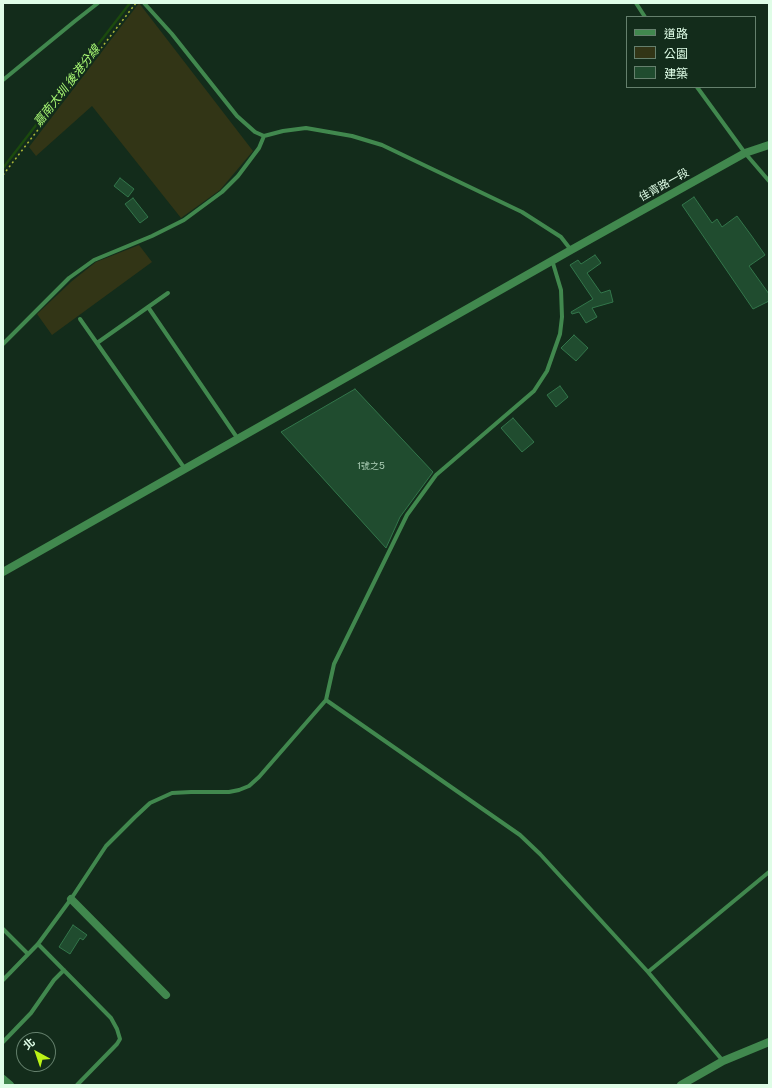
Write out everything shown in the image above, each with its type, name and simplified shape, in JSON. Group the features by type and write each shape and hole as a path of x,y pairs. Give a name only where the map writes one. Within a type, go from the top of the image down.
{"street":[{"name":"佳青路一段","path":"3,572 552,260 745,153 769,145"},
{"path":"71,899 166,995"},
{"path":"681,1085 723,1061 769,1042"},
{"path":"3,1078 10,1085"}],"lane":[{"path":"3,80 98,3"},
{"path":"144,3 172,34 237,116 254,132 264,136 282,131 306,128 352,136 382,145 522,212 561,237 571,250"},
{"path":"636,3 644,16"},
{"path":"697,88 745,153 769,181"},
{"path":"3,344 69,278 94,260 152,236 184,220 222,192 238,176 259,148 264,136"},
{"path":"3,980 38,944 71,899 106,846 150,803 172,793 230,792 248,786 259,777 326,700 334,664 407,516 436,475 534,391 547,371 560,334 562,317 561,290 552,260"},
{"path":"97,343 168,293"},
{"path":"148,307 238,438"},
{"path":"80,319 185,469"},
{"path":"326,700 520,835 540,854 648,972 723,1061"},
{"path":"648,972 769,872"},
{"path":"3,929 28,954"},
{"path":"38,944 111,1018 120,1039 112,1050 77,1085"},
{"path":"3,1042 31,1013 54,980 64,970"}],"path":[{"path":"3,175 136,3"}],"green space":[{"path":"139,3 253,151 220,190 181,218 92,106 36,156 29,147"},
{"path":"139,245 152,262 52,335 37,314 72,281 96,262"}],"building":[{"path":"120,178 134,189 128,197 114,186"},
{"path":"694,197 712,223 717,219 722,227 737,216 751,235 765,255 749,266 769,294 769,301 753,309 682,205"},
{"path":"133,198 148,217 140,223 125,204"},
{"path":"595,255 601,263 587,273 601,293 610,290 613,302 592,308 597,317 586,323 579,312 572,314 571,312 593,299 570,265 578,260 581,264"},
{"path":"574,335 588,348 576,361 561,348"},
{"path":"560,386 568,397 556,407 547,395"},
{"path":"355,389 433,472 400,517 386,548 281,432"},
{"path":"513,418 534,442 522,452 501,428"},
{"path":"73,925 87,935 83,940 80,938 70,954 59,947"}],"waterway":[{"name":"嘉南大圳 後港分線","path":"3,168 130,3"}]}
